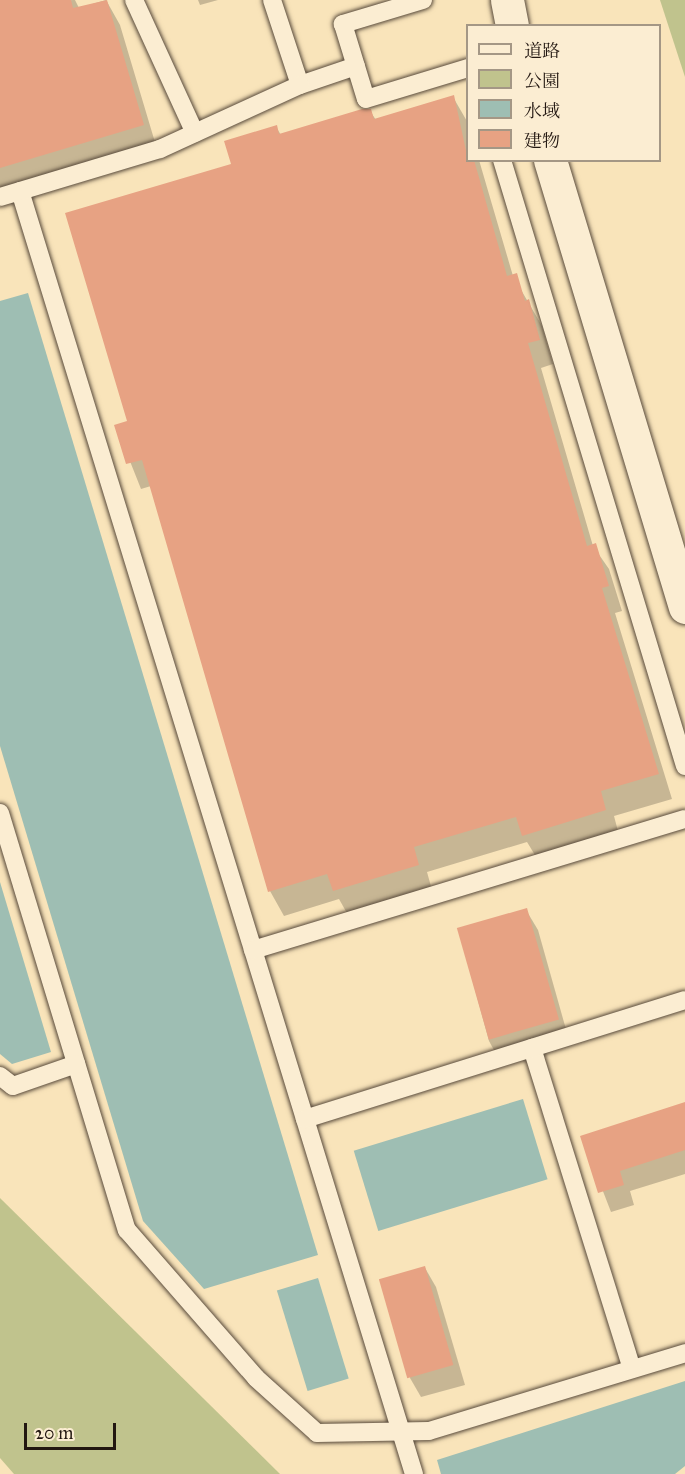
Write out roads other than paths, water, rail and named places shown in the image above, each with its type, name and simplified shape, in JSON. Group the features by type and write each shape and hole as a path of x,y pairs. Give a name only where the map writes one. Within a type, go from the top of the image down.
{"street":[{"path":"507,0 512,24"},
{"path":"551,162 685,607"}],"lane":[{"path":"134,0 195,133"},
{"path":"272,0 300,85"},
{"path":"423,0 343,24 366,99 466,69"},
{"path":"0,197 195,133 300,85 356,66"},
{"path":"503,162 685,766"},
{"path":"20,191 414,1474"},
{"path":"0,813 127,1230 256,1378 317,1433 429,1431 685,1353"},
{"path":"253,950 685,819"},
{"path":"305,1119 685,1000"},
{"path":"532,1048 632,1369"},
{"path":"0,1076 13,1086 76,1064"}],"water":[{"path":"28,293 318,1255 204,1289 143,1221 0,746 0,301"},
{"path":"0,882 51,1052 12,1064 0,1054"},
{"path":"523,1099 548,1179 378,1231 354,1151"},
{"path":"318,1278 349,1378 308,1391 277,1291"},
{"path":"685,1381 685,1466 675,1474 441,1474 437,1460"}]}
